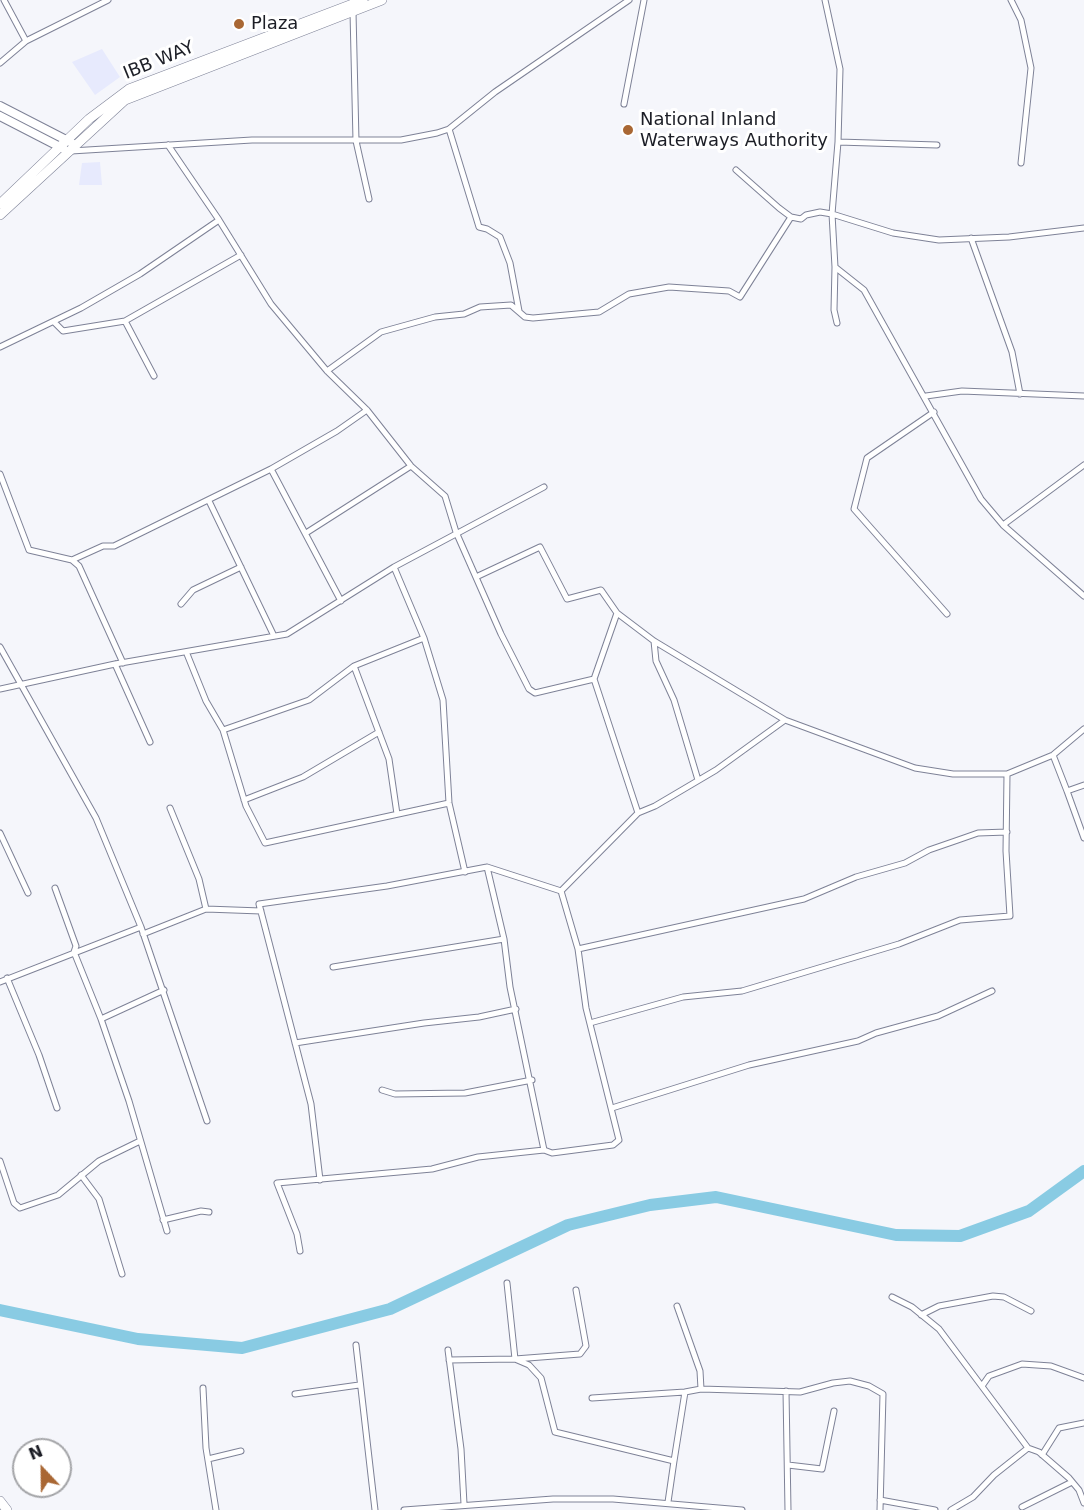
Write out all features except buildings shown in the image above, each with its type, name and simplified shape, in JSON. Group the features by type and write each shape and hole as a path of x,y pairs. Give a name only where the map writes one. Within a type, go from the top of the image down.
{"highway":[{"name":"IBB WAY","path":"0,204 68,146 107,103 129,89 363,0"},
{"path":"0,214 68,146 112,109 136,93 381,0"},
{"path":"0,1501 7,1510"}],"main road":[{"path":"0,106 68,146"},
{"path":"0,116 68,146"}],"street":[{"path":"4,0 26,41"},
{"path":"0,63 26,41 108,0"},
{"path":"68,146 84,152 252,140 401,140 449,129 495,92 629,0"},
{"path":"624,104 644,0"},
{"path":"825,0 840,69 838,142 832,214 835,267 834,310 837,323"},
{"path":"1011,0 1021,20 1031,68 1022,162"},
{"path":"353,12 356,141 369,199"},
{"path":"449,129 479,227 500,237 507,256 519,311"},
{"path":"838,142 937,145"},
{"path":"168,145 219,220 271,304 327,371 367,410 411,465 445,496 456,532 501,634 529,689 535,693 594,679"},
{"path":"68,146 84,152"},
{"path":"736,170 791,217 801,219 806,215 820,212 893,233 939,240 1084,228"},
{"path":"327,371 381,332 435,316 464,314 480,307 511,305 525,317 533,318 599,312 629,294 669,287 729,291 740,297 791,217"},
{"path":"0,346 54,322 141,274 219,220"},
{"path":"970,238 1012,352 1020,394"},
{"path":"54,322 63,331 125,321 241,255"},
{"path":"835,267 864,290 926,396 981,499 1003,525 1084,596"},
{"path":"125,321 154,376"},
{"path":"926,396 962,390 1084,396"},
{"path":"72,560 103,546 114,546 209,501 337,431 367,410"},
{"path":"934,412 867,459 854,509 947,614"},
{"path":"306,533 411,465"},
{"path":"1003,525 1084,465"},
{"path":"271,469 341,601"},
{"path":"0,474 29,550 72,560 80,566 123,663"},
{"path":"0,689 115,664 187,654 287,634 393,567 544,487"},
{"path":"209,501 274,636"},
{"path":"476,577 540,547 567,599 601,590 617,613 654,641 785,720 915,768 972,775 1007,774 1053,755 1084,729"},
{"path":"181,604 193,590 241,567"},
{"path":"393,567 424,638 443,700 449,803 465,872"},
{"path":"617,613 594,679 638,813"},
{"path":"223,730 309,699 354,666 424,638"},
{"path":"654,641 656,661 674,700 698,780"},
{"path":"0,647 96,818 141,927 207,1121"},
{"path":"187,654 206,701 223,730 244,800 265,843 449,803"},
{"path":"115,664 150,742"},
{"path":"354,666 389,759 397,814"},
{"path":"561,891 638,813 655,806 698,780 785,720"},
{"path":"244,800 303,777 379,732"},
{"path":"1053,755 1084,838"},
{"path":"590,1023 683,997 742,991 899,944 960,920 1010,916 1007,774"},
{"path":"1067,791 1084,785"},
{"path":"170,808 199,879 206,909"},
{"path":"578,949 804,899 856,877 905,863 929,850 958,840 978,834 1007,832"},
{"path":"0,833 27,892"},
{"path":"320,1180 311,1104 259,904 387,886 487,867 561,891"},
{"path":"487,867 504,939 510,987 532,1080 544,1150"},
{"path":"54,888 76,946 74,952 101,1019 129,1101 167,1232"},
{"path":"300,1251 297,1234 277,1183 432,1169 478,1157 544,1150 552,1153 614,1145 619,1137 590,1023 578,949 561,891"},
{"path":"143,934 206,909 261,911"},
{"path":"0,982 141,927"},
{"path":"333,967 504,939"},
{"path":"8,978 39,1055 57,1108"},
{"path":"101,1019 164,990"},
{"path":"612,1108 749,1065 858,1041 876,1033 938,1016 992,991"},
{"path":"295,1043 479,1017 516,1009"},
{"path":"382,1090 395,1094 445,1094 532,1080"},
{"path":"0,1161 14,1203 20,1208 58,1195 105,1158 140,1141"},
{"path":"81,1175 99,1199 122,1274"},
{"path":"163,1220 201,1211 209,1212"},
{"path":"507,1283 515,1359"},
{"path":"449,1360 515,1359 580,1354 586,1346 576,1290"},
{"path":"892,1297 939,1329 1028,1448 1042,1455 1072,1482 1084,1503"},
{"path":"921,1315 939,1306 986,1297 1004,1297 1031,1311"},
{"path":"677,1306 700,1371 701,1389"},
{"path":"356,1345 375,1510"},
{"path":"448,1350 461,1449 464,1504"},
{"path":"515,1359 529,1365 541,1378 555,1432 674,1461"},
{"path":"982,1386 989,1376 1022,1364 1051,1366 1084,1378"},
{"path":"592,1398 618,1394 685,1392 701,1389 800,1392 850,1381 868,1386 883,1394 880,1510"},
{"path":"295,1394 359,1385"},
{"path":"203,1388 208,1459 216,1510"},
{"path":"786,1391 788,1510"},
{"path":"668,1502 685,1392"},
{"path":"788,1465 822,1469 834,1411"},
{"path":"1042,1455 1059,1428 1084,1423"},
{"path":"951,1510 973,1497 994,1475 1028,1448"},
{"path":"208,1459 241,1451"},
{"path":"1022,1507 1072,1482"},
{"path":"404,1510 553,1499 668,1502 741,1510"},
{"path":"880,1500 935,1510"},
{"path":"649,1501 649,1510"}],"shaded area":[{"path":"102,49 120,77 95,95 72,62"},
{"path":"100,162 102,185 79,185 82,163"}],"waterway":[{"path":"0,1310 138,1339 242,1348 390,1309 568,1225 650,1205 716,1197 896,1235 960,1236 1029,1211 1084,1171"}],"place":[{"name":"Plaza","path":"239,24"},
{"name":"National Inland Waterways Authority","path":"628,130"}]}
